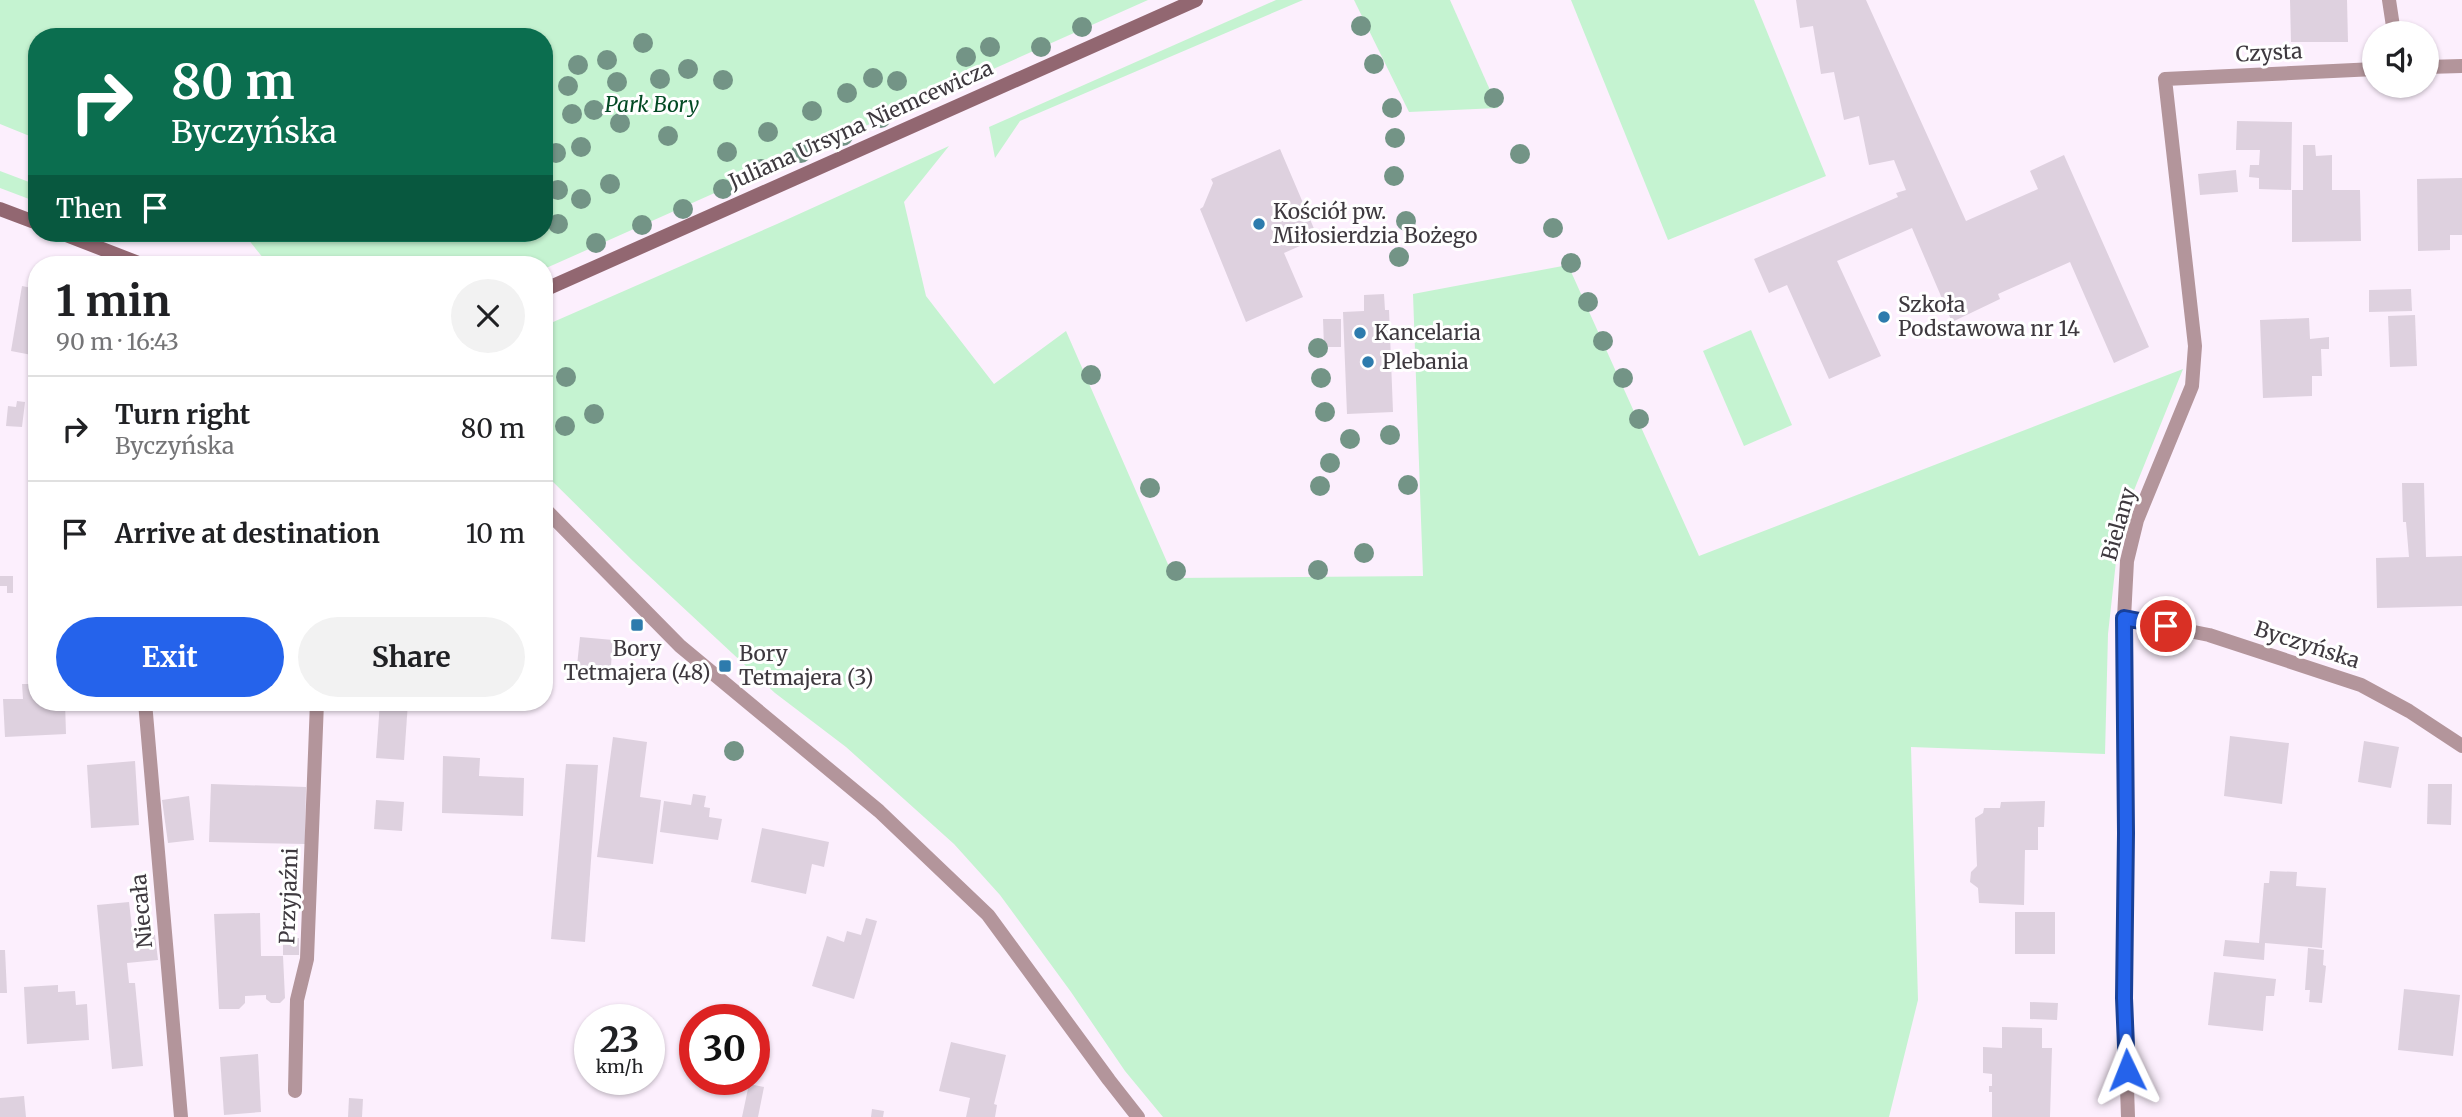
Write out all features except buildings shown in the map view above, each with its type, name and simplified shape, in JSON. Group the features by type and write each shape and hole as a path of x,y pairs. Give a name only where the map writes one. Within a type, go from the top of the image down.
{"street":[{"name":"Juliana Ursyna Niemcewicza","path":"553,286 1196,0"},
{"path":"2389,0 2392,21"},
{"path":"2439,67 2462,66"},
{"name":"Czysta","path":"2165,79 2362,70"},
{"name":"Bielany","path":"2129,1117 2124,998 2124,618 2127,561 2137,520 2192,386 2195,346 2165,79"},
{"path":"0,209 28,220"},
{"path":"84,242 120,256"},
{"path":"553,517 680,646 879,811 988,915 1138,1117"},
{"name":"Byczyńska","path":"2124,618 2209,635 2361,685 2409,711 2462,746"},
{"name":"Niecała","path":"146,711 181,1117"},
{"name":"Przyjaźni","path":"295,1091 297,1000 307,960 317,711"}],"green space":[{"name":"Park Bory","path":"0,0 1148,0 553,265 553,256 262,256 250,242 553,242 553,28 28,28 28,135 0,124"},
{"path":"1276,0 1303,0 1020,121 995,158 989,127"},
{"path":"1354,0 1450,0 1498,108 1409,112"},
{"path":"1571,0 1754,0 1826,176 1668,240"},
{"path":"949,146 904,202 926,296 994,384 1066,331 1174,578 1423,576 1413,294 1568,265 1699,556 2183,369 2120,525 2108,634 2105,754 1911,747 1918,1000 1889,1117 1163,1117 1125,1071 1000,895 954,844 846,747 775,693 633,561 553,482 553,322"},
{"path":"0,171 28,182 28,199 0,188"},
{"path":"1751,330 1792,425 1744,446 1703,351"}],"place":[{"name":"Kościół pw. Miłosierdzia Bożego","path":"1259,224"},
{"name":"Szkoła Podstawowa nr 14","path":"1884,317"},
{"name":"Kancelaria","path":"1360,333"},
{"name":"Plebania","path":"1368,362"},
{"name":"Bory Tetmajera (48)","path":"637,625"},
{"name":"Bory Tetmajera (3)","path":"725,666"}],"route":[{"path":"2127,1070 2124,998 2124,618 2166,626"}]}
